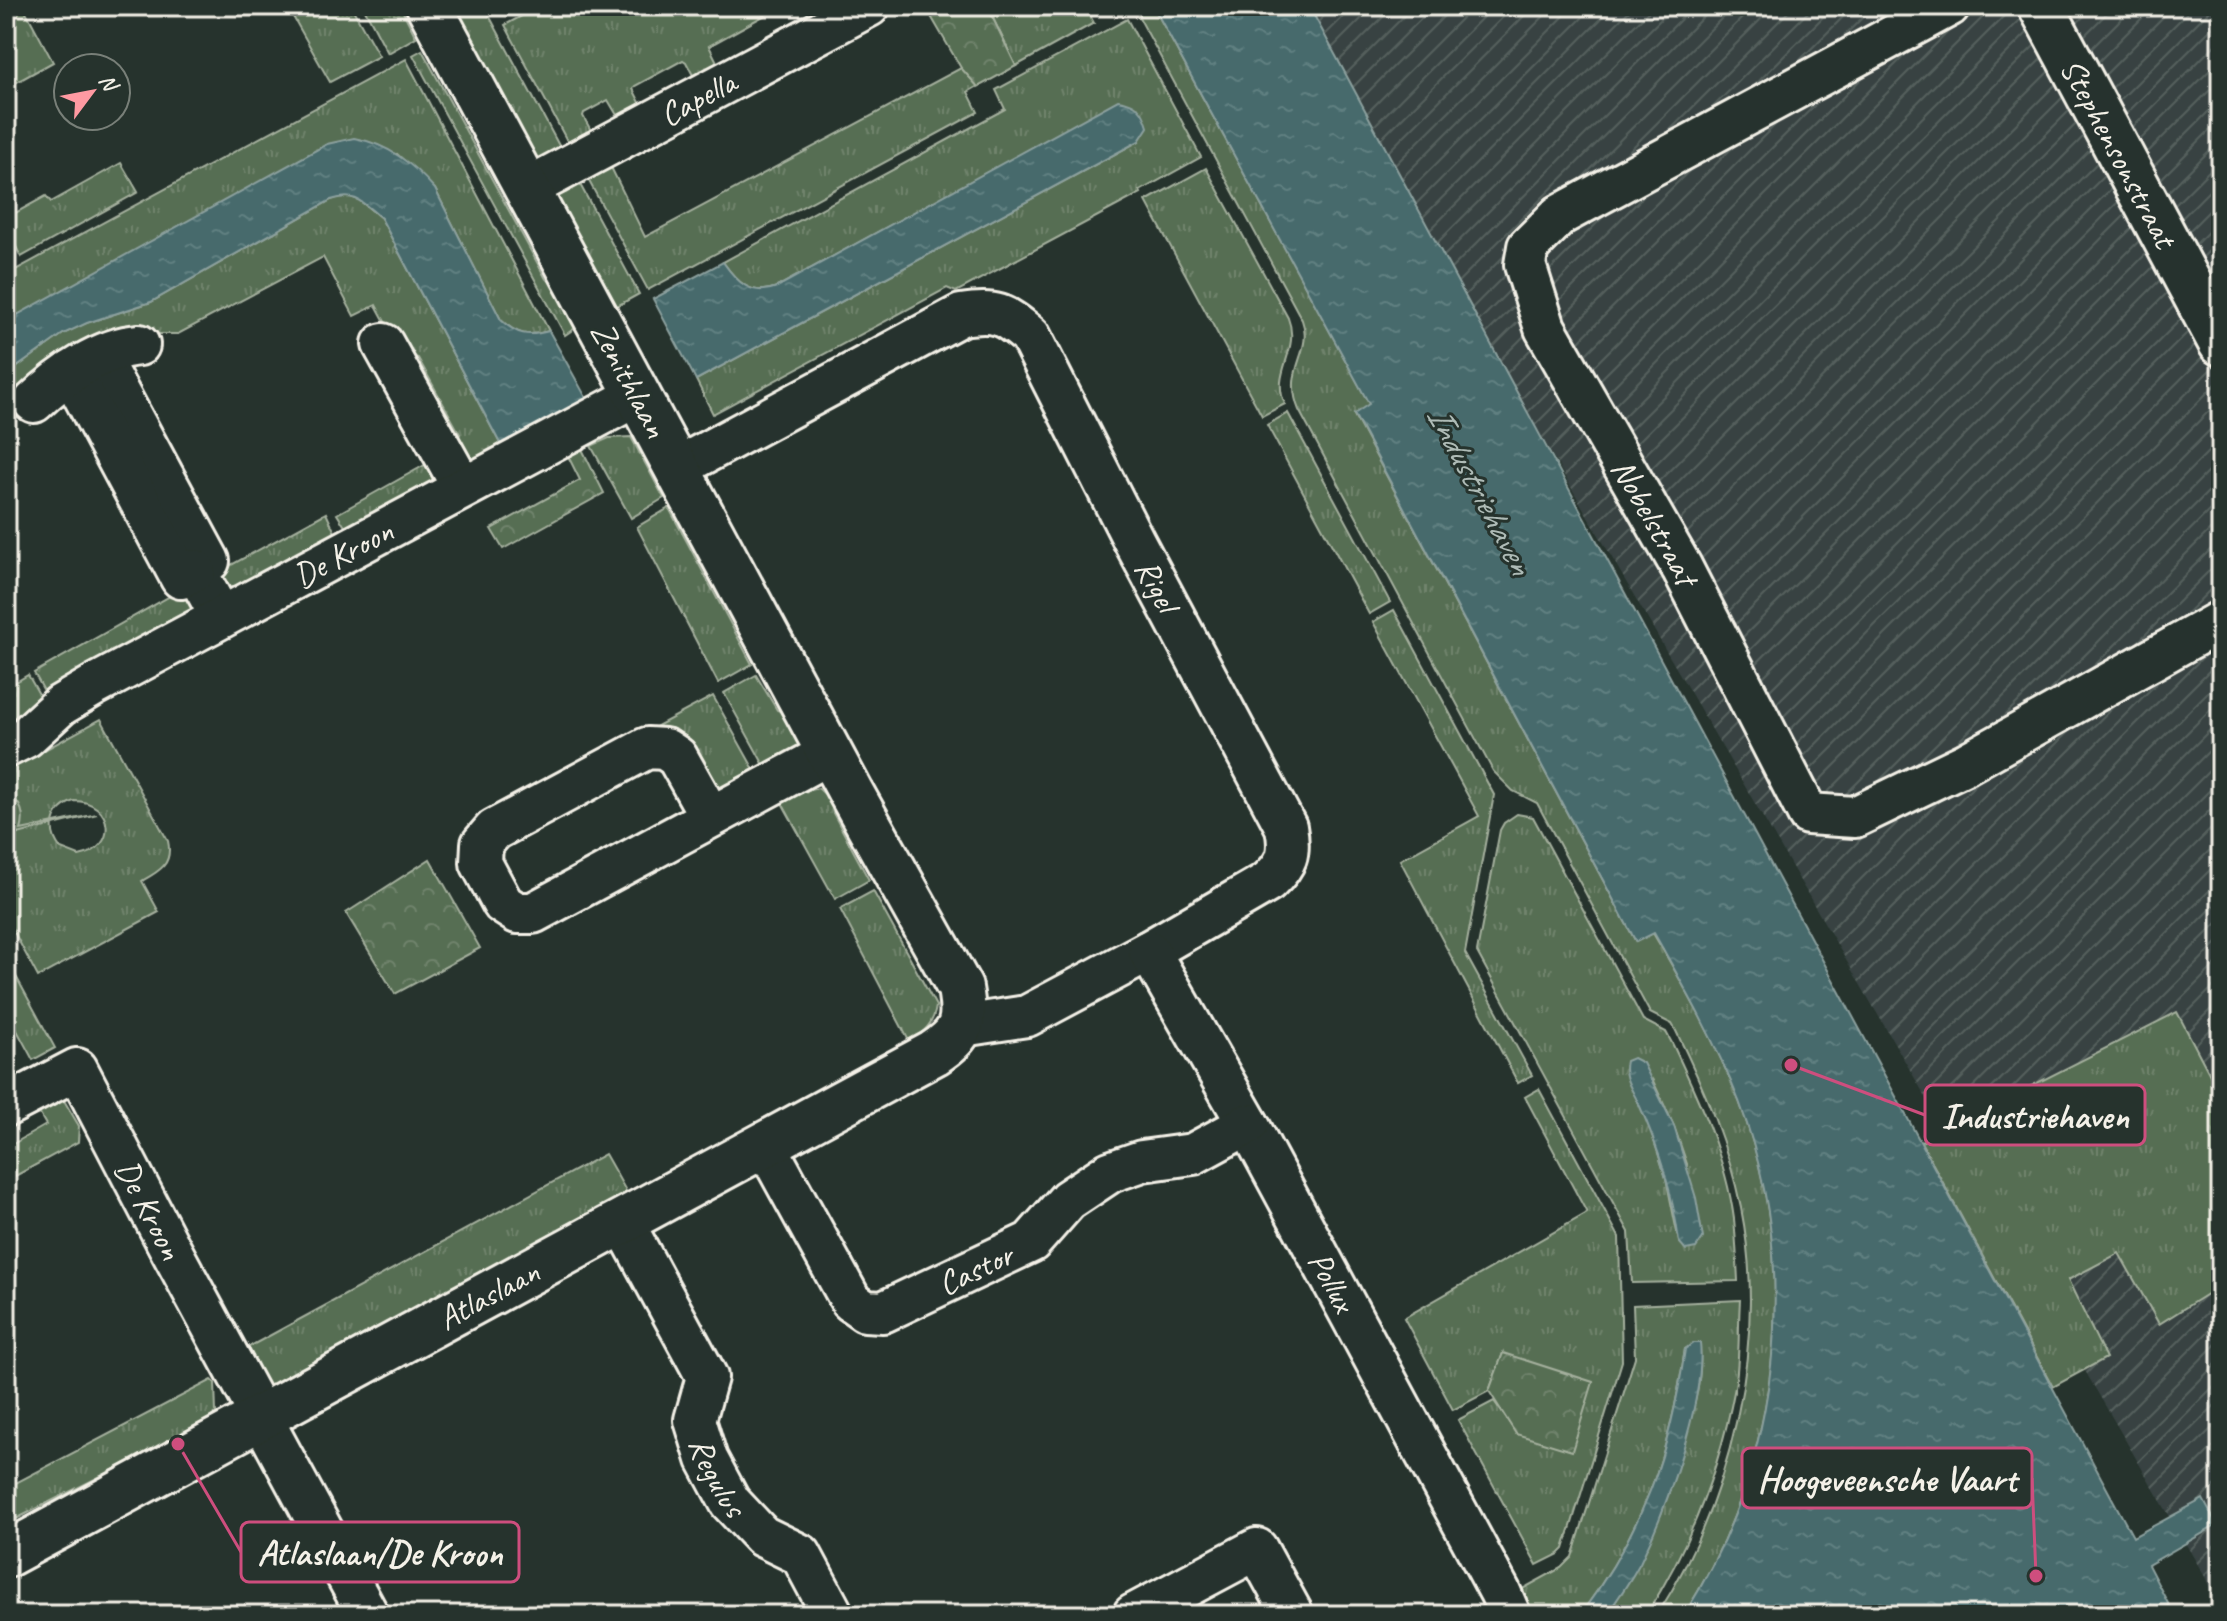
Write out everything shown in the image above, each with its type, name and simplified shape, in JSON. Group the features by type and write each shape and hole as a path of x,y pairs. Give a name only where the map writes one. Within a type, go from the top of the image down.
{"street":[{"name":"Zenithlaan","path":"429,6 830,753 960,988 962,1026"},
{"name":"Capella","path":"526,189 869,6"},
{"name":"Nobelstraat","path":"1949,6 1560,215 1528,247 1525,265 1545,328 1682,568 1808,814 1855,817 1967,763 2221,621"},
{"name":"Stephensonstraat","path":"2041,6 2221,343"},
{"name":"Rigel","path":"677,468 961,315 988,311 1011,320 1030,336 1148,568 1286,827 1290,848 1282,869 1268,882 1149,951 1027,1016 962,1026"},
{"path":"383,344 463,488"},
{"path":"34,402 85,365 139,345"},
{"path":"85,365 209,561 195,570 221,617"},
{"name":"De Kroon","path":"6,747 26,737 61,705 638,395"},
{"path":"710,816 677,757 665,749 647,748 494,830 482,844 481,863 503,904 517,913 533,913 830,753"},
{"name":"Pollux","path":"1149,951 1248,1124 1510,1615"},
{"name":"Atlaslaan","path":"6,1555 934,1053 951,1042 962,1026"},
{"name":"De Kroon","path":"6,1106 77,1069 262,1419"},
{"name":"Castor","path":"765,1144 851,1301 865,1311 883,1312 1031,1242 1068,1200 1110,1172 1142,1161 1193,1154 1248,1124"},
{"name":"Regulus","path":"623,1222 707,1377 695,1420 707,1459 730,1502 762,1536 801,1555 833,1615"},
{"path":"262,1419 368,1615"},
{"path":"1133,1615 1257,1549 1293,1615"}],"shaded area":[{"path":"1291,6 2221,6 2221,1615 2205,1577"}],"green space":[{"path":"6,6 23,6 52,63 6,88"},
{"path":"287,6 351,6 379,56 330,82"},
{"path":"363,6 400,6 416,37 388,53"},
{"path":"443,6 484,6 564,155 547,161 529,156"},
{"path":"540,6 763,6 767,14 709,46 719,66 696,81 683,60 635,86 633,89 644,110 621,122 608,100 584,113 594,136 572,150 505,25"},
{"path":"925,6 987,6 1016,66 978,87 961,68"},
{"path":"987,6 1085,6 1094,23 1016,66"},
{"path":"1133,6 1153,6 1370,405 1354,415 1636,942 1653,933 1699,1015 1739,1101 1759,1165 1771,1231 1775,1298 1772,1364 1760,1430 1742,1495 1717,1556 1684,1615 1657,1615 1683,1570 1705,1522 1737,1419 1746,1366 1750,1312 1748,1260 1741,1208 1722,1139 1672,1024 1650,1013 1537,803 1513,791 1493,771 1299,410 1294,383 1304,342 1302,320"},
{"path":"1127,19 1201,157 1141,193 956,292 947,288 713,414 696,380 1139,141 1118,101 777,287 752,289 734,276 723,262 1005,109 996,90"},
{"path":"422,50 546,279 561,283 584,322 565,335 413,55"},
{"path":"406,59 549,331 523,333 501,320 435,189 397,154 6,321 6,275"},
{"path":"961,68 978,86 968,92 978,112 648,290 584,172 608,161 645,237"},
{"path":"121,163 138,192 21,257 6,226 6,218 46,196 51,202"},
{"path":"1206,168 1288,318 1291,330 1281,382 1285,404 1262,416 1146,201"},
{"path":"576,177 639,294 608,311 555,197"},
{"path":"345,195 359,200 381,218 503,449 483,461 465,459 454,448 460,434 418,358 402,353 376,305 354,316 323,257 178,334 129,334 24,401 14,421 6,426 6,375 63,334 86,323 151,302"},
{"path":"1288,413 1390,602 1369,614 1267,425"},
{"path":"631,437 664,498 631,518 591,446 609,438"},
{"path":"582,449 604,493 503,549 491,529 580,480 568,456"},
{"path":"432,461 435,474 432,484 349,533 337,514"},
{"path":"669,508 752,664 718,683 637,527"},
{"path":"326,513 338,539 240,592 225,586 213,575"},
{"path":"188,586 195,600 193,610 48,698 34,673"},
{"path":"1394,610 1494,795 1465,953 1532,1075 1518,1083 1400,860 1479,816 1373,622"},
{"path":"28,675 44,703 6,728 6,688"},
{"path":"756,675 777,710 797,717 802,749 770,776 724,693"},
{"path":"713,696 761,782 719,797 648,731"},
{"path":"101,719 168,841 169,856 164,866 142,881 159,912 38,977 6,917 6,771","holes":["74,801 87,803 104,817 106,836 92,852 79,856 61,849 54,835 54,821 61,809"]},
{"path":"818,788 831,800 833,813 869,880 835,899 782,803 802,792"},
{"path":"6,796 19,805 23,820 21,830 97,814 6,837"},
{"path":"1517,814 1533,817 1643,1020 1666,1032 1673,1045 1702,1108 1725,1174 1734,1219 1738,1281 1632,1283 1629,1232 1477,952 1500,830","holes":["1653,1081 1687,1164 1679,1242 1666,1178 1649,1125"]},
{"path":"430,859 480,948 395,994 346,913"},
{"path":"873,891 936,1006 927,1027 909,1041 840,909"},
{"path":"6,958 55,1048 33,1060 6,1010"},
{"path":"2177,1012 2221,1096 2221,1285 2159,1324 2119,1253 2068,1280 2106,1358 2053,1387 1921,1142"},
{"path":"1539,1089 1619,1237 1622,1361 1564,1549 1537,1565 1458,1420 1494,1401 1517,1434 1503,1353 1489,1391 1453,1410 1404,1318 1587,1213 1525,1097"},
{"path":"62,1097 79,1126 78,1142 6,1181 6,1148 46,1125 34,1104"},
{"path":"605,1154 634,1205 283,1395 262,1383 245,1349"},
{"path":"1740,1300 1737,1376 1721,1447 1690,1534 1646,1615 1606,1615 1616,1601 1642,1543 1685,1437 1700,1370 1699,1343 1685,1349 1671,1423 1651,1489 1621,1552 1602,1583 1580,1615 1525,1615 1515,1593 1561,1568 1572,1557 1635,1357 1633,1305"},
{"path":"1503,1353 1593,1382 1572,1451 1516,1434 1489,1391"},
{"path":"212,1380 215,1383 216,1413 200,1426 6,1524 6,1488"}],"water":[{"path":"1153,6 1309,6 2133,1537 2203,1499 2217,1525 2148,1565 2174,1615 1684,1615 1717,1556 1742,1494 1760,1430 1771,1364 1775,1298 1770,1231 1759,1165 1739,1101 1710,1037 1654,933 1636,942 1354,414 1369,404"},
{"path":"1118,100 1135,105 1144,116 1148,127 1139,141 696,380 653,299 723,262 734,276 752,289 777,287"},
{"path":"354,138 378,145 399,156 435,189 501,320 523,333 549,331 588,401 503,449 381,218 358,200 347,197 331,200 151,302 63,334 6,375 6,321 327,144"},
{"path":"1633,1058 1643,1063 1674,1126 1696,1198 1703,1238 1696,1248 1686,1250 1679,1242 1669,1188 1658,1153 1626,1077 1626,1061"},
{"path":"1693,1343 1700,1343 1697,1394 1682,1455 1650,1541 1640,1563 1606,1615 1580,1615 1621,1552 1651,1489 1671,1422 1685,1349"}],"place":[{"name":"Industriehaven","path":"1791,1065"},
{"name":"Atlaslaan/De Kroon","path":"178,1444"},
{"name":"Hoogeveensche Vaart","path":"2036,1576"}]}
